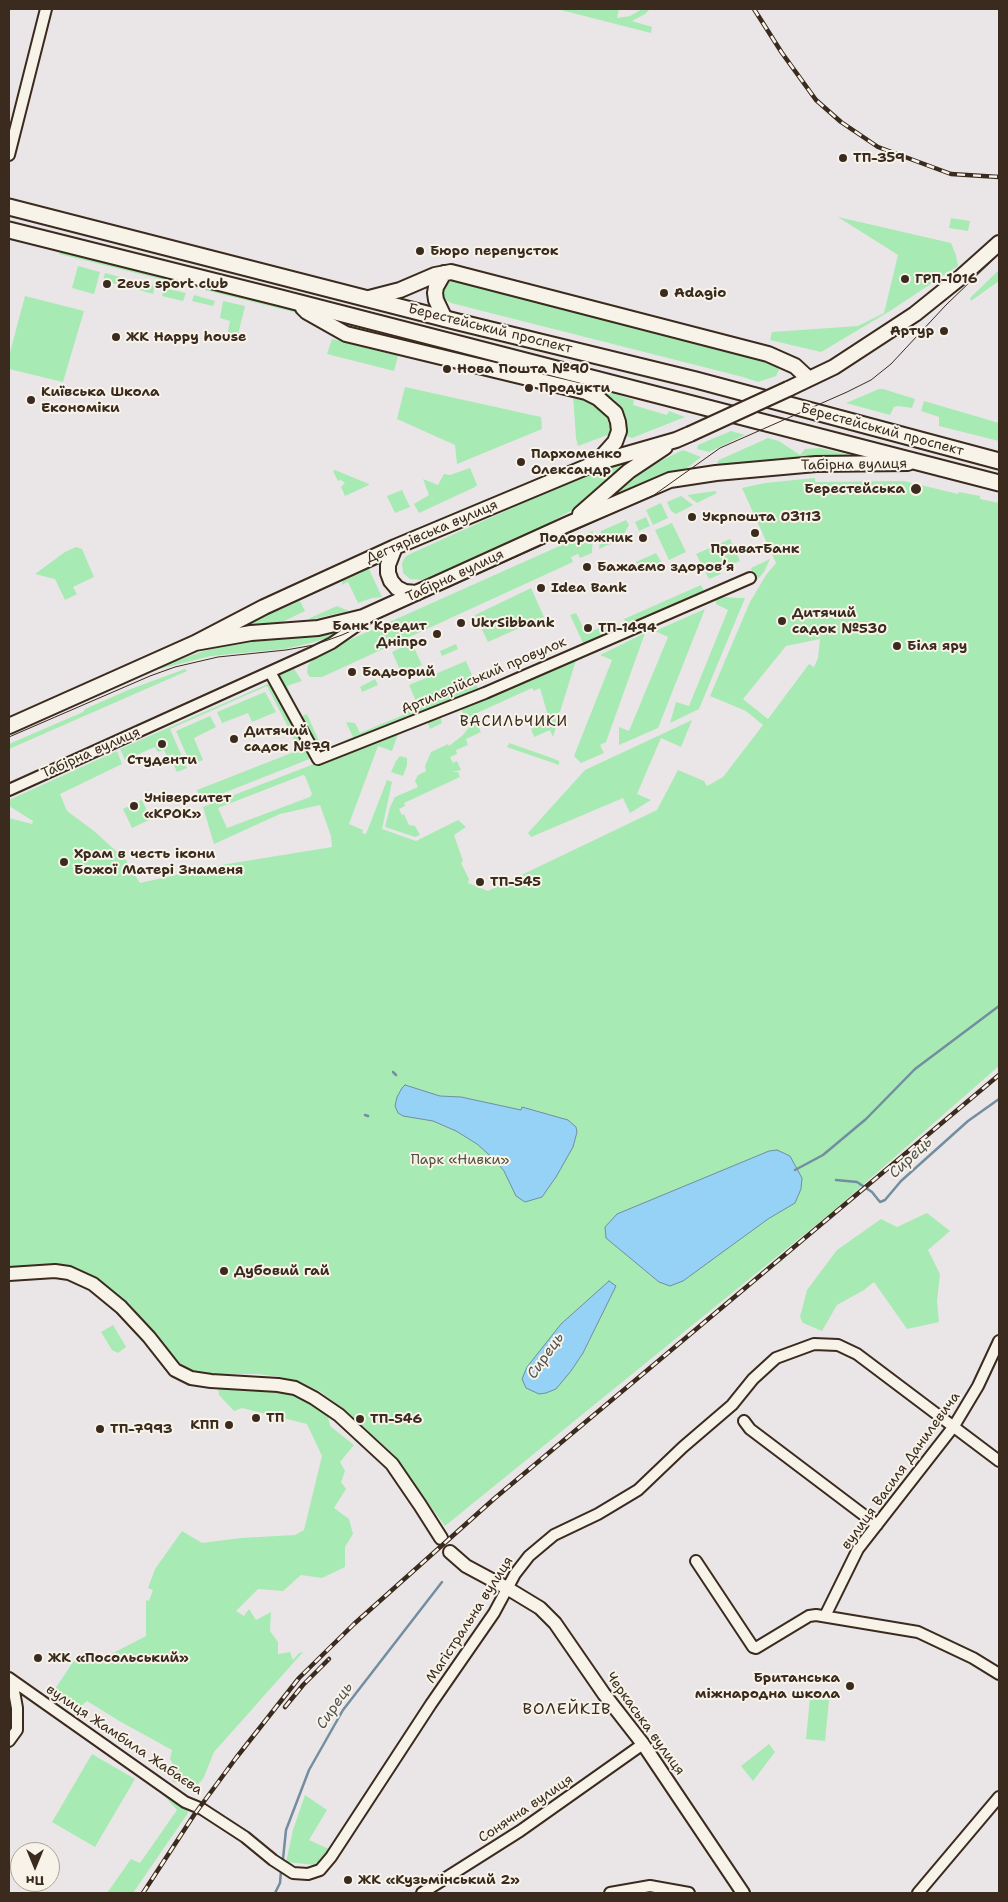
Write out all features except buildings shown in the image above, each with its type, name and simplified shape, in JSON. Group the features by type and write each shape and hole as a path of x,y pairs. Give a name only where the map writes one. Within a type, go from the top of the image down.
{"main road":[{"name":"Берестейський проспект","path":"9,207 696,380 999,460"},
{"name":"Берестейський проспект","path":"9,230 999,483"},
{"name":"Дегтярівська вулиця","path":"9,726 195,643 264,607 395,548 596,463 676,440 810,379 834,367 915,314 956,282 999,242"},
{"path":"444,273 436,287 435,293 436,300 445,318"},
{"path":"369,298 400,290 435,275 444,273 461,275 768,354 795,366 810,379"},
{"path":"302,304 307,312 346,334 578,390 598,398 615,413 619,431 608,450 596,463"},
{"name":"Дегтярівська вулиця","path":"568,524 629,472 676,440"},
{"name":"Табірна вулиця","path":"378,611 659,484 686,477 816,464 929,464"},
{"path":"395,548 389,558 388,565 391,582 404,592 417,593"},
{"name":"Дегтярівська вулиця","path":"195,643 251,633 318,628 341,624 378,611"}],"street":[{"path":"9,155 46,9"},
{"name":"Артилерійський провулок","path":"270,672 318,759 485,692 750,578"},
{"name":"Табірна вулиця","path":"9,790 332,643 378,611"},
{"path":"9,1274 55,1271 69,1273 93,1284 121,1307 149,1337 174,1370 191,1378 278,1385 295,1388 314,1398 339,1415 392,1464 441,1538"},
{"name":"вулиця Василя Данилевича","path":"824,1616 858,1548 954,1426 978,1386 999,1342"},
{"name":"Магістральна вулиця","path":"273,1860 293,1873 308,1874 320,1870 494,1613 514,1574 534,1551 554,1535 598,1514 638,1490 683,1447 732,1405 753,1379 776,1358 814,1344 838,1345 857,1354 999,1461"},
{"path":"744,1422 750,1429 877,1525"},
{"name":"Черкаська вулиця","path":"450,1552 466,1566 540,1608 555,1623 604,1694 643,1744 743,1893"},
{"path":"696,1561 753,1647 756,1648 810,1616 824,1616 918,1632 974,1658 999,1674"},
{"path":"9,1741 18,1730 17,1708 10,1679"},
{"name":"вулиця Жамбила Жабаєва","path":"10,1679 184,1802 202,1809 244,1837 273,1860"},
{"name":"Сонячна вулиця","path":"422,1893 520,1831 643,1744"},
{"path":"918,1893 999,1797"},
{"path":"610,1893 650,1886 689,1893"}],"green space":[{"path":"557,9 619,9 617,18 630,16 642,9 650,9 632,21 652,27 651,33"},
{"path":"838,217 951,243 958,266 890,311 821,352 770,340 772,332 858,326 884,313 898,255"},
{"path":"951,218 970,221 968,231 949,228"},
{"path":"71,251 287,305 298,313 59,254 60,252"},
{"path":"78,266 100,272 94,294 72,288"},
{"path":"999,270 999,281 971,301 970,298"},
{"path":"105,273 124,278 122,286 103,280"},
{"path":"455,279 772,360 779,370 776,376 758,382 451,303 441,297 440,288 448,280"},
{"path":"134,280 155,286 153,294 132,288"},
{"path":"164,288 186,293 183,301 162,296"},
{"path":"194,295 215,301 213,306 192,301"},
{"path":"25,296 84,311 63,382 9,369 9,356"},
{"path":"223,301 245,306 236,343 226,341 230,321 220,318"},
{"path":"332,339 398,356 394,371 327,354"},
{"path":"586,385 634,400 633,405 667,415 669,411 685,417 632,438 626,436 623,412 615,400"},
{"path":"405,387 541,417 542,429 457,464 455,445 397,419"},
{"path":"879,389 915,399 912,408 894,407 890,415 846,403"},
{"path":"573,395 597,402 611,419 610,434 578,446"},
{"path":"924,401 999,423 999,441 939,426 939,417 921,411"},
{"path":"731,431 745,435 709,452 697,449 698,445"},
{"path":"768,438 779,441 800,455 805,449 820,448 861,458 719,467 717,462 719,460"},
{"path":"653,448 572,510 537,530 423,580 410,579 403,573 402,563 405,557 410,554 592,472"},
{"path":"683,450 701,457 683,471 613,498 612,496 652,465"},
{"path":"470,468 477,485 475,487 419,513 414,504 429,495 423,479 438,485 444,474 450,475"},
{"path":"335,470 369,485 345,496 341,487 345,483 341,480 338,481 333,471"},
{"name":"Парк «Нивки»","path":"815,478 815,482 904,481 958,494 959,492 980,496 980,499 999,503 999,1066 833,1211 445,1526 392,1453 347,1412 321,1392 300,1382 282,1377 257,1374 195,1372 186,1368 174,1358 129,1303 95,1279 9,1271 9,818 32,824 33,821 9,806 9,800 117,751 122,764 60,794 67,811 94,831 126,860 140,883 215,866 332,847 331,836 320,805 280,814 214,844 203,807 399,731 392,751 378,746 349,824 363,830 362,833 366,834 387,780 392,782 382,829 416,841 458,820 466,827 454,835 463,861 461,863 469,879 468,883 488,891 657,810 678,770 704,781 707,786 723,777 763,725 746,711 710,696 750,602 766,575 776,563 742,488 765,483","holes":["820,639 818,658 814,667 809,664 768,719 743,699 786,646","303,775 312,794 310,797 227,828 218,808"]},
{"path":"402,490 410,507 395,513 387,496"},
{"path":"715,491 717,493 697,503 687,495"},
{"path":"681,496 693,505 676,514 671,511 667,502"},
{"path":"661,503 668,518 653,525 646,510"},
{"path":"646,517 650,526 639,531 635,522"},
{"path":"626,520 629,525 621,539 599,549 601,531"},
{"path":"672,523 686,552 669,560 655,530"},
{"path":"593,531 592,553 580,558 578,554 571,557 573,562 322,677 310,677 307,673 308,665 313,659 347,641"},
{"path":"730,539 740,561 719,570 721,574 709,579 696,554"},
{"path":"76,547 82,549 94,577 73,587 77,594 65,600 55,579 35,574 65,552"},
{"path":"656,553 662,563 641,572 636,562"},
{"path":"770,559 764,572 755,582 751,568"},
{"path":"368,567 382,597 358,603 348,582 341,585 343,581 361,573"},
{"path":"701,585 705,593 628,627 624,619"},
{"path":"531,588 544,617 488,642 475,615"},
{"path":"716,597 745,598 699,709 670,723 676,702 689,706 728,610 716,604"},
{"path":"300,601 305,611 280,623 242,625 266,611 279,610"},
{"path":"337,606 349,611 309,620 310,618"},
{"path":"705,609 658,728 619,745 619,727 629,731 668,637 655,631"},
{"path":"576,613 586,633 616,622 620,631 584,645 570,615"},
{"path":"339,632 339,634 311,643 284,649 211,656 159,669 158,667 213,648 235,643 312,637"},
{"path":"645,633 606,742 600,745 604,753 581,763 574,756 612,660 600,655"},
{"path":"412,643 422,665 402,674 392,652"},
{"path":"456,644 458,649 442,656 440,651"},
{"path":"577,657 560,712 548,716 540,688 534,691 532,688 477,713 478,717 473,720 481,732 466,739 468,745 456,750 457,754 450,757 453,763 457,761 461,770 452,772 458,772 460,777 404,803 405,806 399,809 402,815 404,814 409,825 415,826 420,835 415,837 385,827 390,807 395,797 418,787 415,781 418,775 426,771 425,766 431,752 448,744 449,746 463,735 469,727 460,706"},
{"path":"466,661 478,689 421,713 409,685"},
{"path":"185,669 187,671 9,749 9,744 83,712 85,709 128,690"},
{"path":"294,669 302,681 287,686 300,717 307,714 323,750 353,737 346,722 355,723 360,733 408,713 404,702 410,702 415,714 414,717 321,755 276,677 278,673"},
{"path":"375,679 378,685 362,692 360,687"},
{"path":"270,683 295,720 288,727 267,686 170,729 187,768 177,772 172,761 175,759 173,754 167,756 164,750 158,752 155,747 125,760 120,749"},
{"path":"265,692 276,712 252,722 248,713 222,723 217,712"},
{"path":"210,716 216,727 194,738 203,760 191,765 176,731"},
{"path":"440,716 442,723 430,729 427,721"},
{"path":"556,718 553,737 550,730 534,737 531,729"},
{"path":"692,720 681,747 661,738 637,794 651,800 630,813 623,798 531,837 528,833 585,770"},
{"path":"301,731 312,758 201,802 197,790 299,750 291,734"},
{"path":"509,743 559,761 559,765 507,747"},
{"path":"400,756 407,758 407,765 403,776 391,772"},
{"path":"142,800 151,819 132,828 123,809"},
{"path":"927,1213 950,1231 928,1250 940,1274 937,1301 939,1322 907,1329 874,1282 864,1290 837,1305 822,1331 803,1323 800,1317 807,1290 837,1250 881,1219 897,1227"},
{"path":"113,1325 126,1347 118,1353 112,1350 101,1332"},
{"path":"222,1385 288,1391 307,1398 327,1412 330,1426 354,1445 340,1462 345,1471 341,1482 346,1489 334,1508 349,1519 353,1534 345,1547 345,1567 322,1578 301,1575 283,1591 258,1589 236,1611 244,1616 249,1609 256,1620 271,1612 270,1631 278,1642 278,1654 290,1652 293,1660 299,1653 303,1652 214,1752 203,1779 196,1786 190,1787 172,1781 175,1768 170,1759 172,1750 87,1701 80,1707 55,1689 73,1662 78,1658 92,1664 146,1636 146,1600 149,1601 153,1590 148,1588 155,1569 182,1531 202,1543 241,1538 295,1535 304,1530 322,1456 307,1424 242,1408 234,1411 219,1395 218,1388"},
{"path":"810,1698 829,1700 825,1741 806,1739"},
{"path":"769,1744 775,1752 753,1781 741,1766"},
{"path":"92,1754 135,1779 95,1847 52,1822"},
{"path":"164,1788 185,1802 188,1813 133,1893 107,1893 131,1859 140,1863 177,1810 159,1790"},
{"path":"305,1795 327,1810 309,1840 329,1849 315,1865 286,1862 293,1830"}],"water":[{"path":"405,1085 440,1096 461,1097 521,1110 522,1107 568,1120 576,1127 577,1132 573,1147 542,1197 525,1202 516,1196 504,1171 495,1160 477,1144 456,1131 433,1121 403,1116 398,1113 395,1106 397,1097"},
{"path":"777,1150 790,1156 802,1178 801,1189 795,1203 768,1219 683,1281 670,1286 659,1282 606,1238 605,1227 617,1214 769,1151"},
{"path":"609,1281 616,1286 583,1353 571,1371 556,1389 546,1393 539,1394 526,1388 522,1379 527,1367 561,1324"}],"waterway":[{"path":"795,1170 823,1155 866,1119 915,1069 999,1006"},
{"path":"393,1072 396,1075"},
{"name":"Сирець","path":"836,1180 857,1182 872,1192 880,1202 885,1200 901,1181 968,1121 999,1099"},
{"name":"Сирець","path":"283,1859 286,1830 309,1770 343,1710 442,1582"},
{"name":"Сирець","path":"275,1893 280,1883 281,1871"}],"tram line":[{"path":"9,737 175,667 218,657 314,645 342,635 654,495 720,448 871,380 891,364 946,305 999,254"}],"railway":[{"path":"754,9 782,53 816,100 841,122 878,147 951,174 999,177"},
{"path":"143,1893 194,1815 236,1758 299,1678 354,1624 495,1498 999,1075"},
{"path":"285,1707 303,1685 329,1659"}],"place":[{"name":"ТП-359","path":"843,158"},
{"name":"Бюро перепусток","path":"420,251"},
{"name":"ГРП-1016","path":"905,279"},
{"name":"Zeus sport club","path":"107,284"},
{"name":"Adagio","path":"664,293"},
{"name":"Артур","path":"944,331"},
{"name":"ЖК Happy house","path":"116,337"},
{"name":"Нова Пошта №90","path":"447,369"},
{"name":"Продукти","path":"529,388"},
{"name":"Київська Школа Економіки","path":"31,400"},
{"name":"Пархоменко Олександр","path":"521,462"},
{"name":"Берестейська","path":"916,489"},
{"name":"Укрпошта 03113","path":"692,517"},
{"name":"ПриватБанк","path":"755,533"},
{"name":"Подорожник","path":"643,538"},
{"name":"Бажаємо здоровʼя","path":"587,567"},
{"name":"Idea Bank","path":"541,588"},
{"name":"Дитячий садок №530","path":"782,621"},
{"name":"UkrSibbank","path":"461,623"},
{"name":"ТП-1494","path":"588,628"},
{"name":"Банк Кредит Дніпро","path":"437,634"},
{"name":"Біля яру","path":"897,646"},
{"name":"Бадьорий","path":"352,672"},
{"name":"Дитячий садок №79","path":"234,739"},
{"name":"Студенти","path":"162,744"},
{"name":"Університет «КРОК»","path":"134,806"},
{"name":"Храм в честь ікони Божої Матері Знаменя","path":"64,862"},
{"name":"ТП-545","path":"480,882"},
{"name":"Дубовий гай","path":"224,1271"},
{"name":"ТП","path":"256,1418"},
{"name":"ТП-546","path":"360,1419"},
{"name":"КПП","path":"229,1425"},
{"name":"ТП-7993","path":"100,1429"},
{"name":"ЖК «Посольський»","path":"38,1658"},
{"name":"Британська міжнародна школа","path":"850,1686"},
{"name":"ЖК «Кузьмінський 2»","path":"348,1880"}],"district":[{"name":"ВАСИЛЬЧИКИ","path":"514,722"},
{"name":"ВОЛЕЙКІВ","path":"567,1710"}]}
